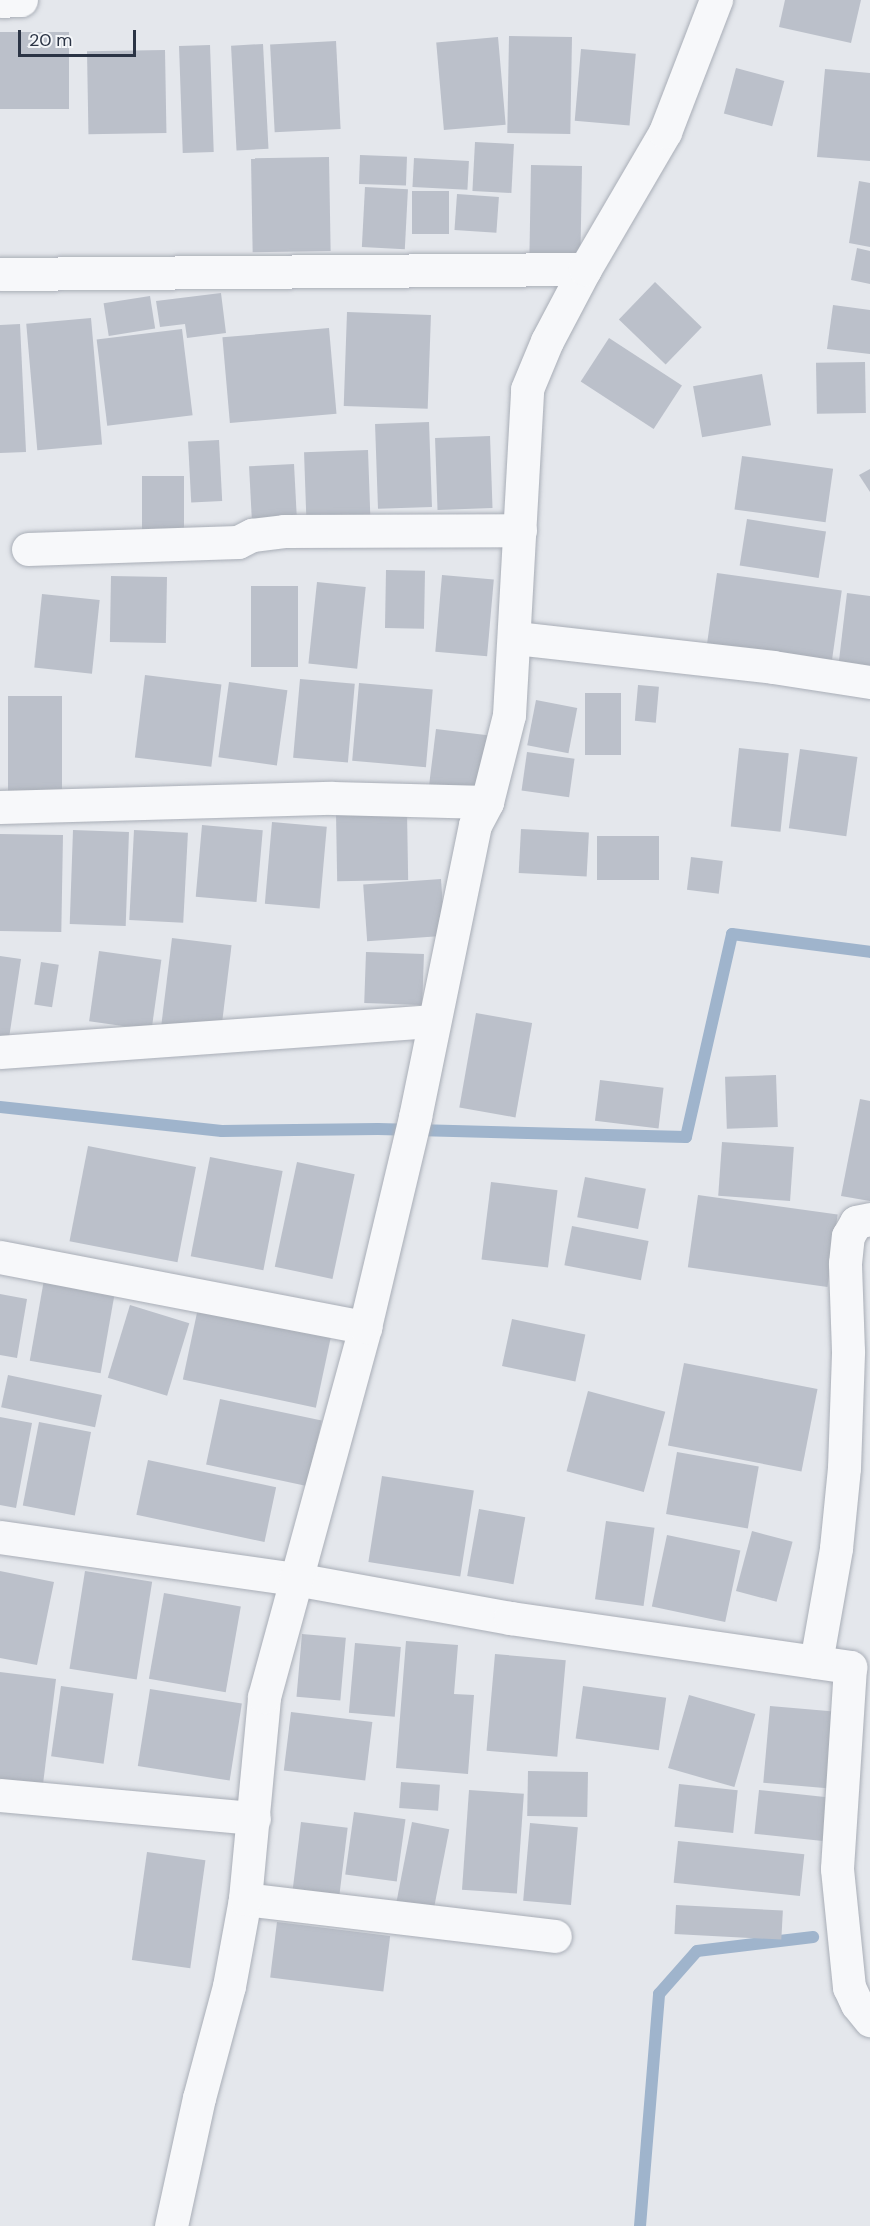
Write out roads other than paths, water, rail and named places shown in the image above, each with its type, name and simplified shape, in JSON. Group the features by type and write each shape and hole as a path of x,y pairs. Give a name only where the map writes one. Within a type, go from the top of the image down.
{"street":[{"path":"0,1 21,0"},
{"path":"171,2226 199,2098 229,1986 245,1899 264,1697 365,1327 415,1116 432,1021 475,825 487,802 509,714 516,638 527,389 547,341 585,268 665,132 716,0"},
{"path":"0,274 585,268"},
{"path":"28,549 238,542 252,535 284,531 520,530"},
{"path":"516,638 773,667 870,682"},
{"path":"0,807 332,798 487,802"},
{"path":"0,1052 432,1021"},
{"path":"816,1662 836,1548 844,1468 848,1351 844,1263 848,1236 856,1222 870,1219"},
{"path":"0,1257 365,1327"},
{"path":"0,1537 295,1579 510,1618 850,1667 837,1869 849,1987 870,2020"},
{"path":"0,1795 254,1818"},
{"path":"245,1899 555,1936"}],"waterway":[{"path":"0,1107 222,1131 378,1129 686,1137 732,934 870,952"},
{"path":"640,2226 659,1994 697,1951 813,1937"}]}
